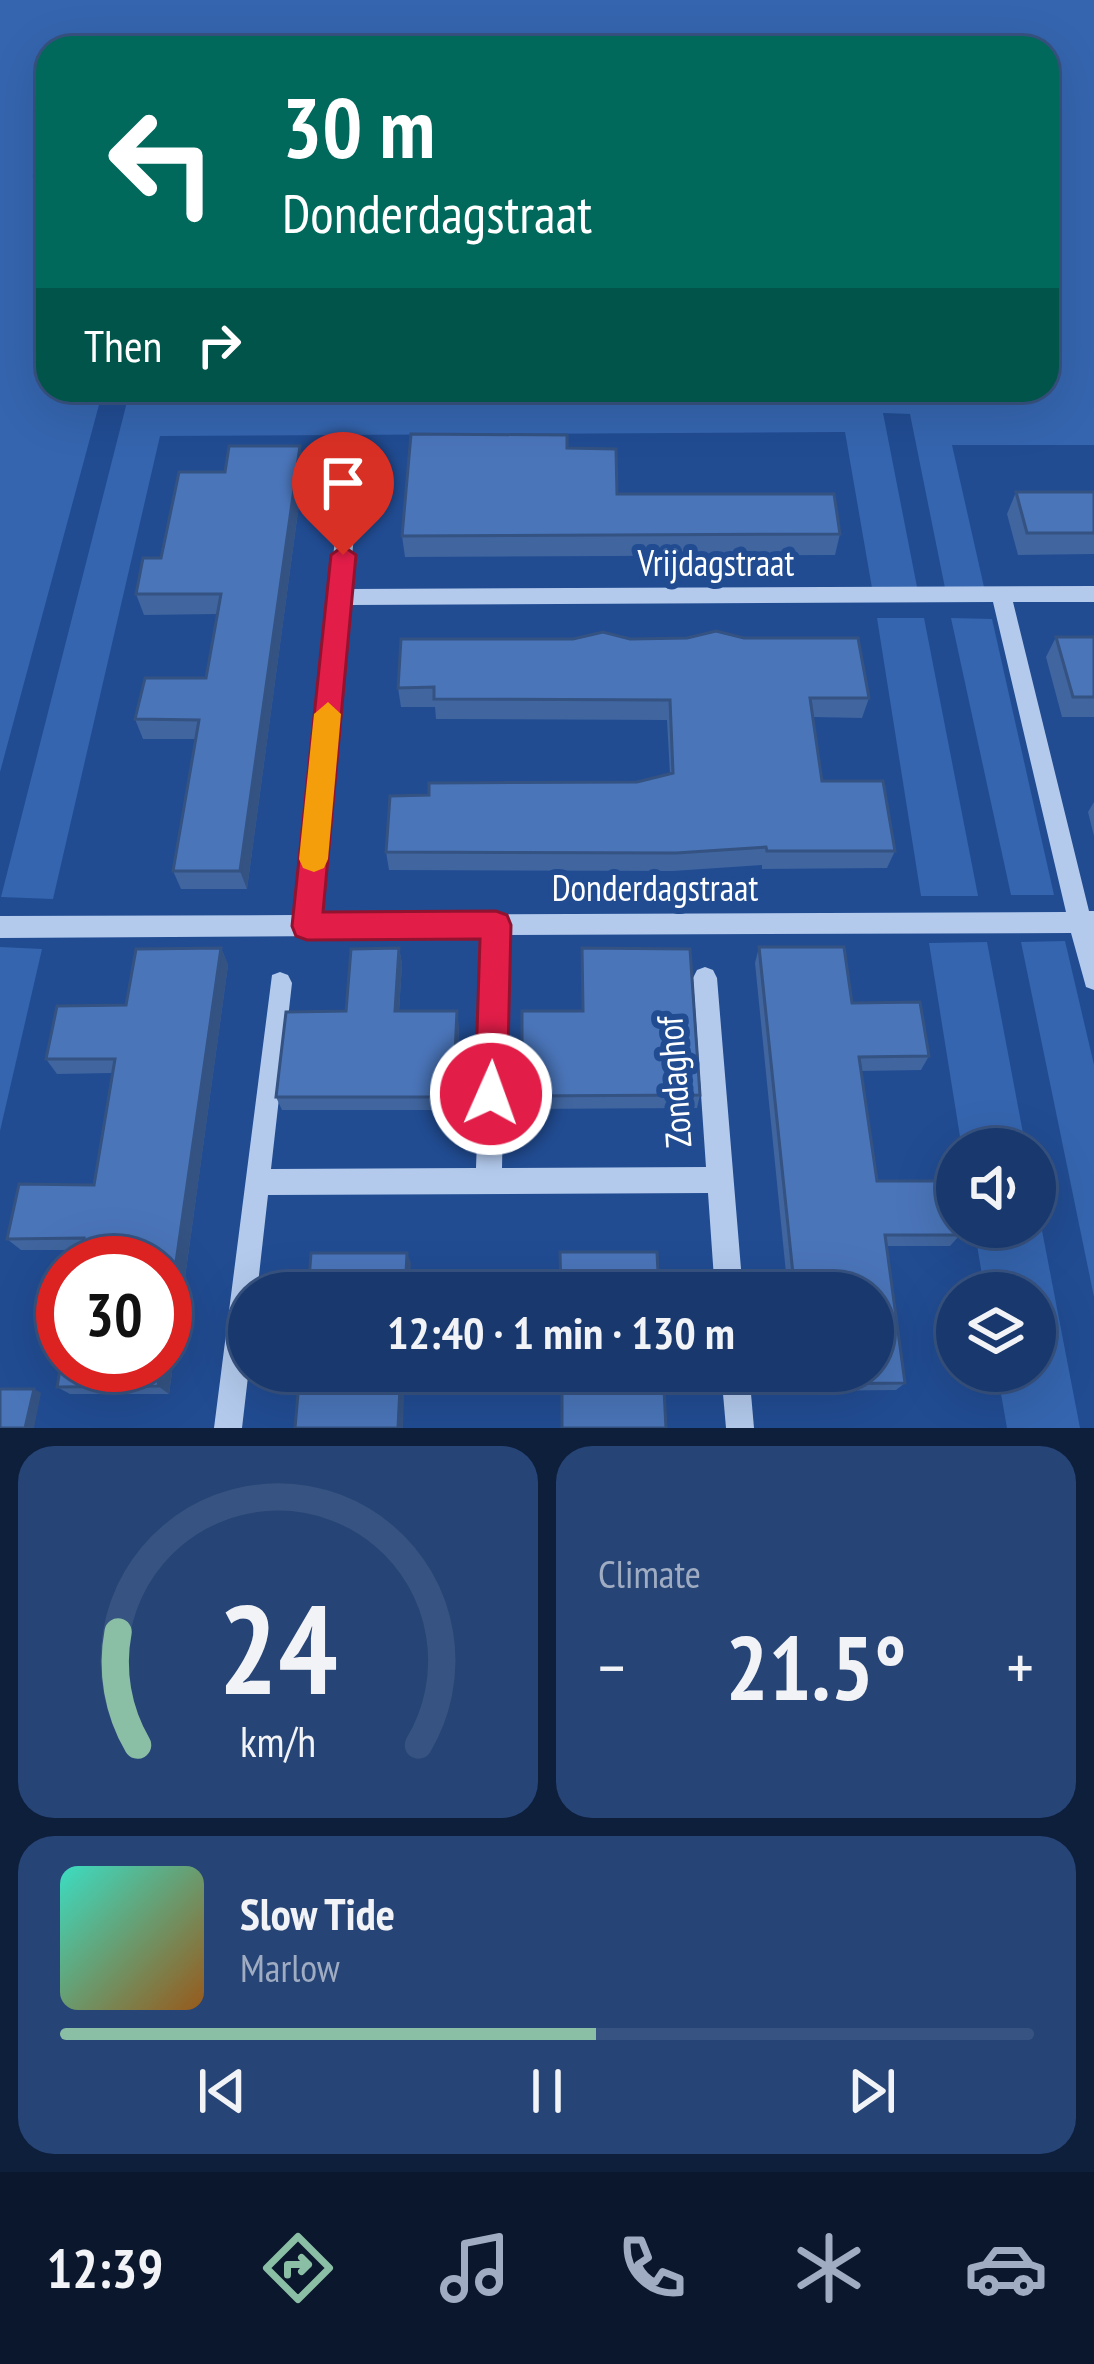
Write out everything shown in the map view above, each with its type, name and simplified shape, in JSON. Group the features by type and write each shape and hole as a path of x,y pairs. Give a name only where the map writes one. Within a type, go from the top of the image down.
{"street":[{"path":"307,926 352,471"},
{"path":"1001,594 1087,922 1094,979"},
{"name":"Vrijdagstraat","path":"339,597 1094,594"},
{"name":"Donderdagstraat","path":"0,927 1087,922"},
{"path":"489,1179 496,925"},
{"name":"Zondaghof","path":"705,978 727,1272"},
{"path":"228,1428 280,983"},
{"name":"Zondaghof","path":"257,1182 720,1180"},
{"path":"737,1392 740,1428"}],"shaded area":[{"path":"0,0 1094,0 1094,445 952,445 984,587 945,588 910,414 883,413 917,587 872,588 845,432 160,436 53,899 1,897 127,402 1059,402 1059,36 36,36 36,176 31,176 36,176 36,402 100,402 0,772"},
{"path":"877,618 924,618 978,896 921,896"},
{"path":"951,618 992,619 1054,895 1011,895"},
{"path":"1065,941 1094,1065 1094,1297 1021,942"},
{"path":"987,942 1022,1128 959,1128 929,943"},
{"path":"0,947 42,949 0,1131"},
{"path":"978,1248 1045,1248 1050,1272 982,1272"},
{"path":"1056,1303 1080,1428 1007,1428 1001,1392 1056,1392"}],"building":[{"path":"411,434 567,435 567,448 616,449 617,494 834,494 840,534 402,536"},
{"path":"229,446 300,446 240,871 173,871 199,720 135,719 145,678 206,678 221,594 136,594 143,558 161,558 179,472 225,472"},
{"path":"1016,492 1094,492 1094,533 1027,533"},
{"path":"716,631 744,638 858,638 869,698 810,698 822,781 883,781 895,851 767,851 766,847 676,853 386,852 390,796 429,795 429,783 637,782 673,773 670,700 434,699 434,687 398,688 401,639 573,639 603,632 630,639 687,638"},
{"path":"1056,637 1094,637 1094,697 1073,697"},
{"path":"759,947 844,947 852,1003 920,1002 929,1056 859,1057 877,1181 936,1181 936,1235 885,1235 890,1272 793,1272"},
{"path":"221,948 180,1236 7,1239 19,1184 94,1185 115,1059 46,1059 57,1006 126,1005 136,949"},
{"path":"399,948 395,1011 457,1011 453,1097 276,1097 286,1012 346,1011 351,949"},
{"path":"582,948 690,949 700,1095 522,1096 522,1011 583,1011"},
{"path":"560,1252 657,1252 658,1272 560,1272"},
{"path":"311,1253 407,1253 406,1272 310,1272"},
{"path":"894,1302 905,1383 894,1383"},
{"path":"0,1389 34,1389 25,1428 0,1428"},
{"path":"298,1392 400,1392 398,1428 295,1428"},
{"path":"562,1392 664,1392 666,1428 562,1428"}],"slow traffic":[{"path":"314,859 328,714"}],"route":[{"path":"343,555 307,926 496,925 491,1094"}]}
